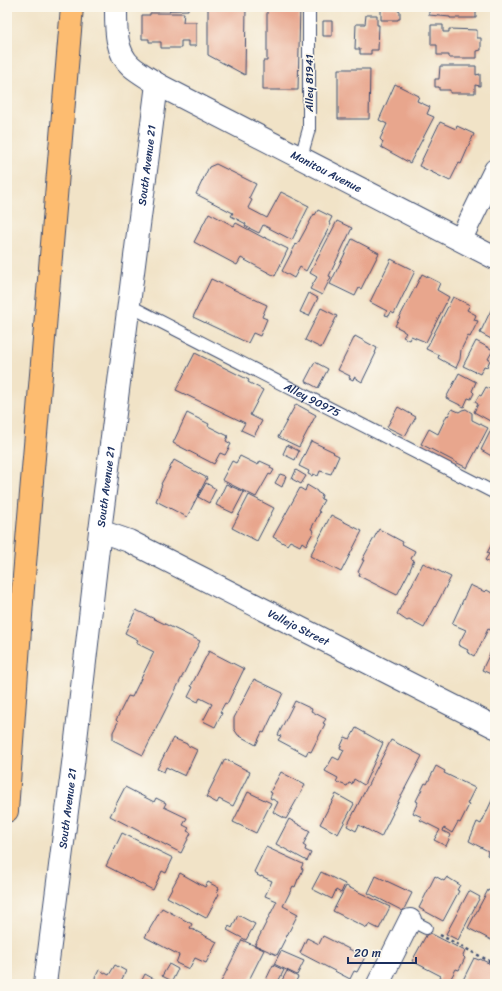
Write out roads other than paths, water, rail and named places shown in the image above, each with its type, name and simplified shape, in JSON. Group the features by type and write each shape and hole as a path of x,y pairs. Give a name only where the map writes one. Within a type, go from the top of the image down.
{"highway":[{"path":"7,811 23,588 72,7"}],"street":[{"path":"116,7 116,33 122,52 130,66 157,84"},
{"name":"Manitou Avenue","path":"157,84 495,258"},
{"name":"South Avenue 21","path":"45,984 75,748 100,530 130,306 157,84"},
{"path":"460,239 495,170"},
{"name":"Vallejo Street","path":"100,530 129,541 495,727"},
{"path":"378,984 418,924"}],"lane":[{"name":"Alley 81941","path":"301,157 309,129 309,7"},
{"name":"Alley 90975","path":"130,306 495,493"}]}
